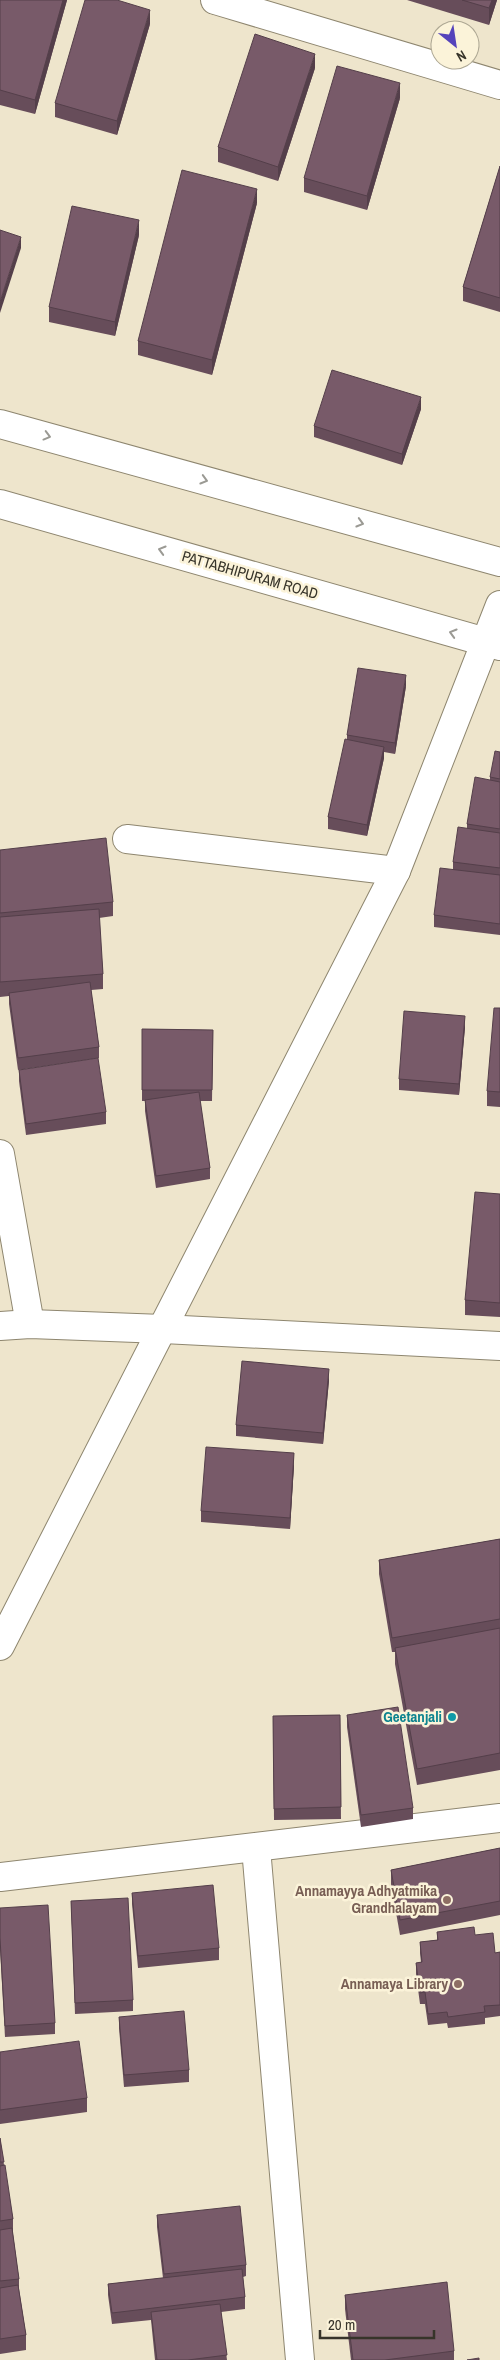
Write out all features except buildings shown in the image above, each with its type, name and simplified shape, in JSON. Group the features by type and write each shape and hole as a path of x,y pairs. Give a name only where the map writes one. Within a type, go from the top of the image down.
{"street":[{"path":"215,0 500,85"},
{"path":"0,424 500,562"},
{"name":"PATTABHIPURAM ROAD","path":"0,504 492,644"},
{"path":"0,1646 396,871 492,644 500,605"},
{"path":"127,839 396,871"},
{"path":"0,1154 30,1324"},
{"path":"0,1326 30,1324 163,1329 500,1346"},
{"path":"0,1877 500,1818"},
{"path":"256,1848 300,2360"}],"place":[{"name":"Geetanjali","path":"452,1717"},
{"name":"Annamayya Adhyatmika Grandhalayam","path":"447,1900"},
{"name":"Annamaya Library","path":"458,1984"}]}
